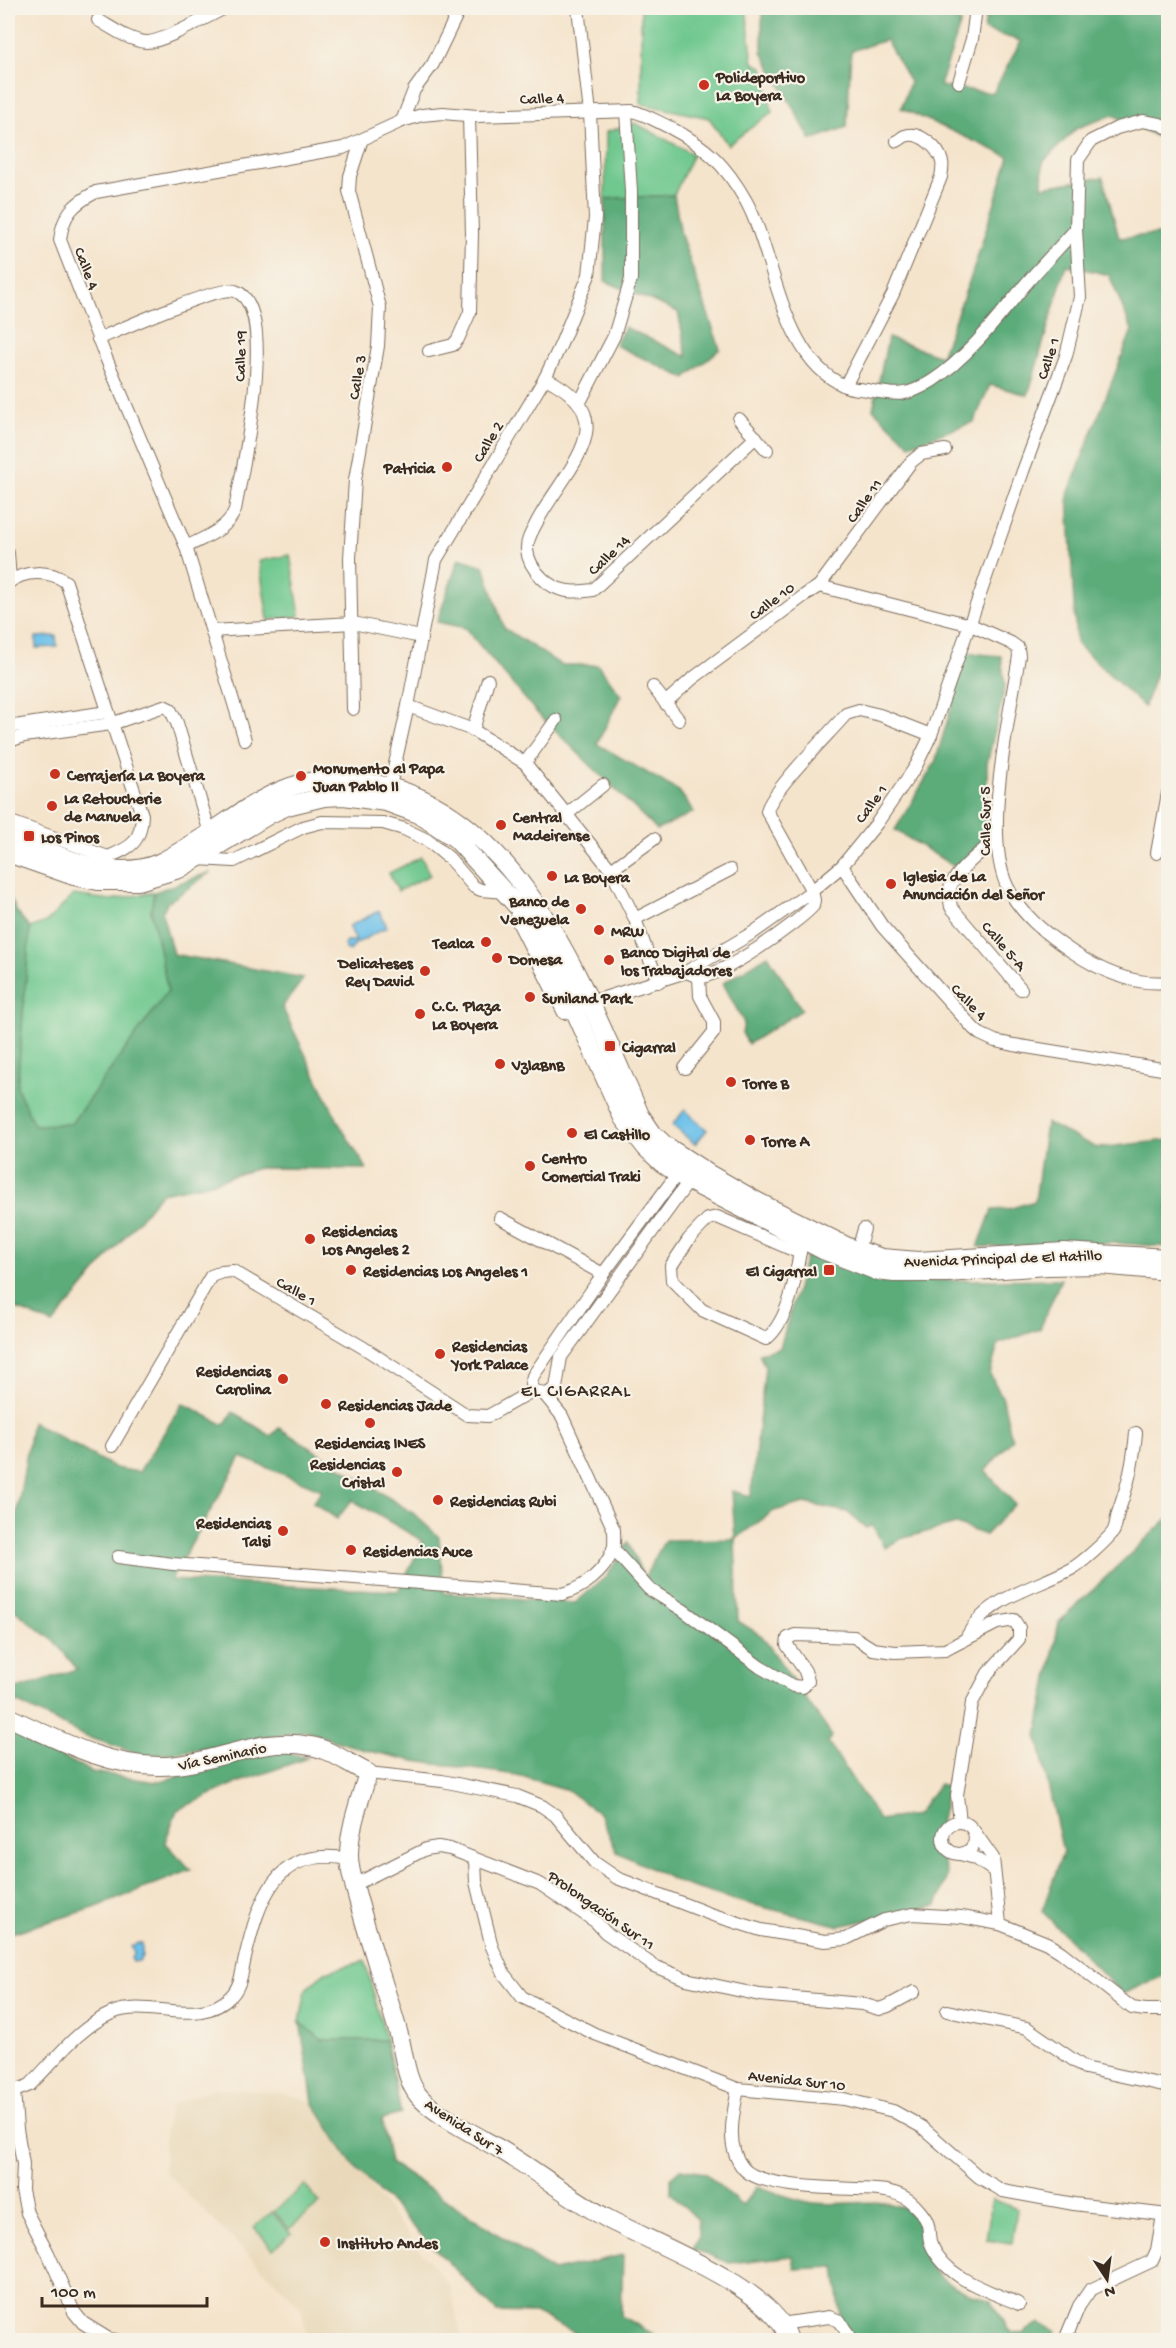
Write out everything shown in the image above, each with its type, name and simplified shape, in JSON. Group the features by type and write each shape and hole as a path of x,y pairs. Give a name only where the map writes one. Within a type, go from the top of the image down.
{"main road":[{"name":"Avenida Principal de El Hatillo","path":"8,835 74,862 121,871 157,864 258,801 298,784 334,779 388,794 426,800 466,825 527,891 552,928 576,1008"},
{"name":"Avenida Principal de El Hatillo","path":"8,853 74,876 98,881 127,882 160,876 196,859 270,814 296,804 324,797 388,794 456,839 520,909 539,935 576,1008 640,1115 653,1134 687,1172 801,1246 877,1271 894,1273 1100,1265 1168,1271"},
{"name":"Avenida Principal de El Hatillo","path":"687,1172 758,1202 858,1250 901,1261 1064,1252 1168,1258"},
{"name":"Vía Seminario","path":"8,1717 82,1752 119,1762 157,1766 190,1764 250,1747 281,1743 325,1750 368,1773"},
{"name":"Avenida Sur 7","path":"368,1773 354,1821 349,1859 354,1885 412,2085 419,2096 446,2116 532,2168 588,2207 696,2260 718,2274 759,2303 785,2332"}],"street":[{"path":"98,20 121,33 146,42 160,39 225,8"},
{"path":"402,121 414,90 433,64 460,8"},
{"name":"Calle 2","path":"388,794 408,706 436,560 545,378 589,275 596,218 590,113 578,8"},
{"path":"959,82 972,39 976,8"},
{"path":"545,378 558,384 580,402 614,336 631,279 631,191 626,112"},
{"path":"590,113 644,114 692,139 713,155 728,173 752,212 787,317 798,337 823,371 845,387 893,395 920,388 935,379 997,320 1025,285 1076,229"},
{"name":"Calle 4","path":"245,740 186,547 98,339 60,240 62,224 69,212 81,200 96,192 315,155 361,141 402,121 422,115 590,113"},
{"path":"429,351 453,345 459,339 470,312 472,234 469,116"},
{"name":"Calle 1","path":"576,1008 686,972 754,932 812,891 842,866 877,823 916,766 931,735 1023,471 1066,356 1080,297 1076,229 1078,160 1091,141 1117,128 1143,121 1168,128"},
{"path":"845,387 893,294 941,177 942,162 938,152 929,143 918,135 906,135 897,141"},
{"name":"Calle 3","path":"353,709 350,558 354,480 378,346 380,307 349,191 350,176 361,141"},
{"name":"Calle 19","path":"98,339 195,300 227,291 235,291 242,296 256,322 256,378 235,510 231,519 219,530 186,547"},
{"name":"Calle 14","path":"580,402 587,423 586,442 529,537 527,551 534,570 549,585 573,594 593,590 756,437"},
{"path":"739,419 767,450"},
{"name":"Calle 11","path":"819,586 911,462 921,454 945,450"},
{"path":"8,553 9,582 23,575 44,573 56,574 66,582 142,815 142,833 128,849 108,857 8,821"},
{"name":"Calle 10","path":"665,703 692,680 819,586 970,625"},
{"path":"212,631 353,623 421,637"},
{"name":"Calle Sur 5","path":"970,625 1018,648 1019,656 1000,781 997,840 999,859 1007,886 1034,922 1088,962 1109,973 1139,981 1168,982"},
{"path":"472,730 488,680"},
{"path":"653,687 679,720"},
{"path":"8,744 24,736 164,706 170,709 177,723 210,833"},
{"path":"408,706 472,730 525,762 610,870 635,919 658,982"},
{"path":"686,972 699,977 719,971 741,959 808,911 814,900 812,891 767,811 788,780 846,714 859,710 880,715 931,735"},
{"path":"8,727 109,718"},
{"path":"525,762 556,720"},
{"path":"567,814 603,785"},
{"path":"1157,853 1168,793"},
{"path":"196,859 234,861 303,827 322,822 383,823 404,829 427,840 449,858 474,887 481,890 506,892"},
{"path":"610,870 654,839"},
{"name":"Calle 5-A","path":"997,840 978,852 951,885 949,894 951,907 1021,989"},
{"name":"Calle 4","path":"842,866 902,954 974,1029 994,1041 1168,1070"},
{"path":"635,919 730,870"},
{"path":"685,1068 714,1032 714,1022 700,996 699,977"},
{"path":"540,1392 556,1388 556,1354 603,1274 687,1172"},
{"path":"118,1557 173,1564 562,1594 586,1584 596,1575 613,1549 614,1530 562,1416 531,1384 532,1376 556,1354 687,1172"},
{"path":"717,1217 801,1246 798,1269 783,1315 776,1331 766,1339 702,1310 672,1280 671,1266 689,1239 708,1219 717,1217"},
{"path":"500,1218 603,1274"},
{"path":"858,1250 864,1229"},
{"name":"Calle 1","path":"112,1446 211,1276 222,1272 232,1271 243,1277 364,1348 467,1415 488,1416 540,1392"},
{"path":"966,1639 970,1629 998,1604 1017,1592 1072,1569 1113,1532 1133,1468 1136,1433"},
{"path":"613,1549 649,1589 760,1667 793,1686 803,1687 808,1681 805,1671 787,1645 788,1638 795,1635 854,1637 873,1649 895,1652 945,1650 1005,1620 1014,1620 1019,1628 1019,1639 988,1673 972,1702 957,1795 960,1822"},
{"path":"368,1773 442,1781 517,1796 542,1806 555,1815 595,1863 617,1878 710,1914 761,1930 825,1941 846,1940 884,1920 912,1914 943,1915 1000,1924 1047,1943 1132,2007 1145,2010 1168,2010"},
{"path":"994,1871 975,1857 955,1853 946,1847 943,1838 950,1824 960,1822 970,1826 986,1845 993,1858 1000,1924"},
{"path":"960,1854 970,1850 973,1845 975,1840 973,1830"},
{"name":"Prolongación Sur 11","path":"354,1885 426,1849 438,1847 475,1861 498,1866 540,1884 596,1922 605,1932 654,1966 686,1979 760,1995 862,2004 879,2008 888,2006 914,1992"},
{"path":"116,2340 109,2339 83,2323 74,2312 48,2253 27,2213 22,2190 23,2164 11,2089 30,2085 80,2033 113,2013 126,2009 199,2012 223,2003 238,1988 256,1914 268,1888 278,1877 306,1859 331,1856 349,1859"},
{"name":"Avenida Sur 10","path":"475,1861 480,1904 492,1947 504,1974 522,1997 595,2034 738,2089 844,2099 893,2111 922,2127 979,2177 1003,2191 1074,2204 1166,2215"},
{"path":"947,2011 1027,2028 1085,2068 1168,2086"},
{"path":"738,2089 731,2123 734,2151 744,2169 764,2179 803,2187 891,2191 910,2201 927,2220 930,2243 943,2264 968,2282 1019,2304"},
{"path":"1065,2340 1079,2306 1090,2290 1152,2261 1166,2215"},
{"path":"785,2332 829,2317 840,2321 851,2340"}],"shaded area":[{"name":"Instituto Andes","path":"216,2088 283,2093 313,2102 352,2164 450,2287 462,2340 308,2340 301,2307 164,2171 164,2137 170,2105"}],"green space":[{"name":"Polideportivo La Boyera","path":"641,8 746,8 753,63 763,67 772,112 728,145 709,118 641,104"},
{"path":"762,8 930,8 929,12 961,22 940,86 993,93 1021,41 984,30 987,8 1168,8 1168,142 1113,115 1077,128 1043,162 1042,187 1103,177 1119,238 1168,233 1168,640 1144,707 1076,643 1068,494 1132,330 1109,275 1066,265 1028,395 990,385 974,422 910,445 873,409 888,338 941,356 972,274 1009,157 901,108 910,82 886,40 851,51 847,127 811,140 762,52"},
{"path":"635,123 693,154 674,195 605,199 606,132"},
{"path":"674,195 681,235 720,349 685,378 615,345 625,327 687,357 678,312 605,281 605,199"},
{"path":"290,555 300,616 268,620 259,561"},
{"path":"459,558 484,566 504,628 561,665 598,665 621,695 597,744 679,791 694,812 657,830 538,714 465,628 437,622"},
{"path":"967,653 1001,656 1005,686 987,764 987,838 955,867 895,830 935,763"},
{"path":"421,857 430,875 398,891 389,873"},
{"path":"211,872 167,903 162,913 173,954 304,978 282,1007 341,1127 367,1169 259,1168 207,1184 161,1193 53,1324 8,1305 8,893 17,912 30,928 17,1088 34,1125 71,1124 168,991 151,910 154,892"},
{"path":"154,892 151,910 168,991 71,1124 34,1125 17,1088 30,928 48,921 73,895 111,900"},
{"path":"768,955 802,1010 748,1044 742,1033 744,1023 723,983"},
{"path":"1046,1123 1097,1148 1168,1140 1168,1247 1116,1243 978,1247 992,1210 1008,1209 1035,1201"},
{"path":"808,1249 862,1274 886,1281 1061,1279 1040,1329 998,1344 990,1374 1003,1399 1012,1440 985,1471 1015,1504 985,1535 956,1524 900,1539 885,1548 872,1525 866,1528 847,1512 804,1503 774,1511 735,1539 732,1491 751,1496 765,1367 759,1353 780,1348"},
{"path":"183,1403 224,1425 233,1412 271,1436 279,1428 413,1513 439,1537 444,1593 575,1603 607,1576 628,1542 644,1578 665,1540 735,1539 738,1621 762,1636 832,1736 828,1742 879,1820 916,1815 939,1784 948,1787 937,1838 947,1876 937,1905 840,1926 734,1900 682,1884 617,1852 599,1813 565,1789 517,1775 414,1761 365,1750 304,1731 220,1747 146,1756 87,1737 8,1698 8,1692 77,1669 55,1642 8,1605 8,1567 32,1422 115,1468 139,1472","holes":["241,1457 322,1490 313,1502 337,1519 352,1500 423,1541 398,1591 171,1580"]},
{"path":"1168,1518 1168,1974 1122,1994 1042,1911 1063,1852 1037,1735 1059,1622"},
{"path":"8,1729 92,1772 156,1782 280,1750 307,1758 234,1784 177,1810 165,1842 191,1870 94,1908 8,1934"},
{"path":"365,1961 386,2040 322,2040 300,2022 306,1989 325,1972"},
{"path":"300,2022 322,2040 386,2040 401,2114 382,2119 390,2163 553,2271 623,2255 621,2316 663,2340 589,2340 535,2313 497,2312 352,2164 313,2102"},
{"path":"680,2169 705,2173 742,2206 757,2186 808,2202 826,2204 871,2202 903,2208 914,2218 918,2226 927,2258 935,2273 958,2289 992,2301 1010,2332 1022,2334 1039,2323 1056,2331 1052,2340 856,2340 841,2319 835,2267 795,2269 793,2256 730,2263 693,2249 699,2235 698,2220 671,2193 671,2177"},
{"path":"305,2185 320,2203 289,2229 274,2211"},
{"path":"992,2199 1017,2209 1012,2243 986,2240"},
{"path":"272,2212 291,2234 273,2249 254,2227"},
{"path":"422,2333 424,2340 389,2340"},
{"path":"821,2333 828,2339 796,2340 803,2334"}],"water":[{"path":"56,636 57,647 36,648 36,637"},
{"path":"379,911 387,927 355,944 350,951 346,949 344,945 346,941 356,941 349,926"},
{"path":"685,1110 707,1130 695,1144 672,1125"},
{"path":"142,1943 142,1956 139,1961 133,1962 131,1958 134,1953 131,1946"}],"place":[{"name":"Polideportivo La Boyera","path":"704,85"},
{"name":"Patricia","path":"447,467"},
{"name":"Cerrajería La Boyera","path":"55,774"},
{"name":"Monumento al Papa Juan Pablo II","path":"301,776"},
{"name":"La Retoucherie de Manuela","path":"52,806"},
{"name":"Central Madeirense","path":"501,825"},
{"name":"Los Pinos","path":"29,836"},
{"name":"La Boyera","path":"552,876"},
{"name":"Iglesia de La Anunciación del Señor","path":"891,884"},
{"name":"Banco de Venezuela","path":"581,909"},
{"name":"MRW","path":"599,930"},
{"name":"Tealca","path":"486,942"},
{"name":"Domesa","path":"497,958"},
{"name":"Banco Digital de los Trabajadores","path":"609,960"},
{"name":"Delicateses Rey David","path":"425,971"},
{"name":"Suniland Park","path":"530,997"},
{"name":"C.C. Plaza La Boyera","path":"420,1014"},
{"name":"Cigarral","path":"610,1046"},
{"name":"VzlaBnB","path":"500,1064"},
{"name":"Torre B","path":"731,1082"},
{"name":"El Castillo","path":"572,1133"},
{"name":"Torre A","path":"750,1140"},
{"name":"Centro Comercial Traki","path":"530,1166"},
{"name":"Residencias Los Angeles 2","path":"310,1239"},
{"name":"Residencias Los Angeles 1","path":"351,1270"},
{"name":"El Cigarral","path":"829,1270"},
{"name":"Residencias York Palace","path":"440,1354"},
{"name":"Residencias Carolina","path":"283,1379"},
{"name":"Residencias Jade","path":"326,1404"},
{"name":"Residencias INES","path":"370,1423"},
{"name":"Residencias Cristal","path":"397,1472"},
{"name":"Residencias Rubi","path":"438,1500"},
{"name":"Residencias Talsi","path":"283,1531"},
{"name":"Residencias Auce","path":"351,1550"},
{"name":"Instituto Andes","path":"325,2242"}],"district":[{"name":"EL CIGARRAL","path":"576,1390"}]}
